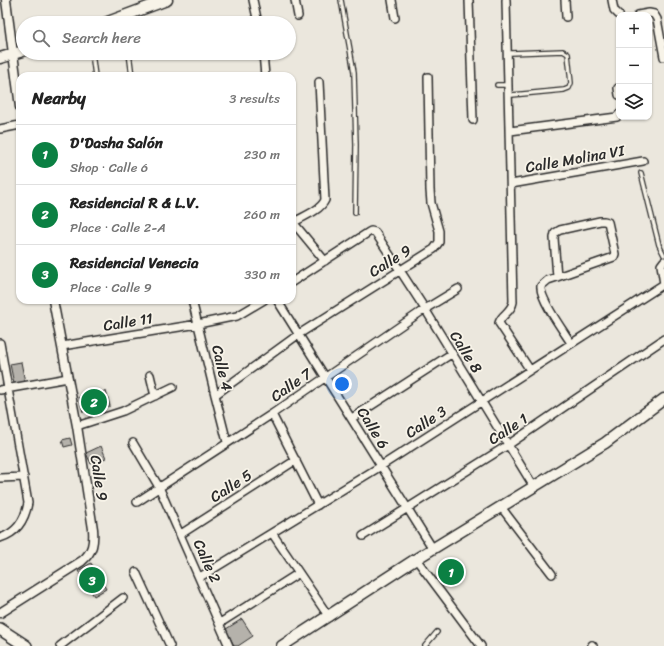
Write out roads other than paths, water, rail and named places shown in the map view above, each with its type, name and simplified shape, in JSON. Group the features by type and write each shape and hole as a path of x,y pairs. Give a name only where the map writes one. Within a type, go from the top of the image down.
{"main road":[{"path":"133,16 167,0"},
{"path":"0,58 16,53"},
{"path":"282,646 329,617 416,559 605,442 664,399"},
{"path":"0,629 26,646"}],"street":[{"path":"6,0 16,79"},
{"path":"254,0 257,16"},
{"path":"295,0 298,16"},
{"path":"392,0 395,18"},
{"path":"469,0 473,120"},
{"path":"506,0 509,53 508,85 510,95 513,302 512,307 501,317 499,323 530,370"},
{"path":"565,0 566,17"},
{"path":"612,0 614,10 616,12"},
{"path":"652,14 657,19 664,56"},
{"path":"264,60 265,72"},
{"name":"Calle 9","path":"215,395 299,334 434,249 439,242 439,231 431,203 430,190 428,77"},
{"path":"296,220 320,207 325,200 318,82"},
{"path":"510,131 616,117"},
{"path":"0,129 16,126"},
{"name":"Calle Molina VI","path":"511,184 643,160"},
{"path":"557,277 554,238 555,233 560,230 600,221 608,222 615,256 557,277 543,283 540,286 540,290 546,303 571,343"},
{"path":"296,227 325,261 296,279"},
{"name":"Calle 8","path":"325,261 369,232 373,231 377,234 399,272 425,309 451,354 534,487"},
{"path":"663,263 664,284"},
{"name":"Calle 3","path":"200,577 381,466 664,284"},
{"name":"Calle 7","path":"137,502 272,414 425,309 458,289"},
{"name":"Calle 9","path":"0,613 82,561 92,549 94,541 77,426 54,304"},
{"name":"Calle 4","path":"193,304 227,442"},
{"name":"Calle 11","path":"62,346 198,324 237,316 257,304"},
{"name":"Calle 6","path":"280,304 433,549"},
{"name":"Calle 1","path":"363,536 508,445 664,339"},
{"path":"0,343 28,503 26,515 21,524 13,532 0,538"},
{"path":"352,418 451,354"},
{"path":"150,375 155,396"},
{"path":"0,390 68,378"},
{"path":"77,426 123,411 173,387"},
{"path":"272,414 318,505"},
{"name":"Calle 2","path":"133,443 159,487 200,577 229,646"},
{"name":"Calle 5","path":"180,534 296,460"},
{"path":"0,478 24,477"},
{"path":"501,507 552,574"},
{"path":"272,533 329,617"},
{"path":"416,559 481,646"},
{"path":"136,572 170,646"},
{"path":"220,623 299,573"},
{"path":"60,646 123,598"}],"lane":[{"path":"341,0 354,72 356,145 355,213"},
{"path":"509,53 563,51 568,54 571,84 564,90 510,95"},
{"path":"93,60 94,72"},
{"path":"130,60 131,72"},
{"path":"497,86 508,85"},
{"path":"641,173 659,245 664,255"},
{"path":"425,646 437,632"}],"place":[{"name":"Residencial R & L.V.","path":"94,402"},
{"name":"D'Dasha Salón","path":"451,572"},
{"name":"Residencial Venecia","path":"92,580"}]}
